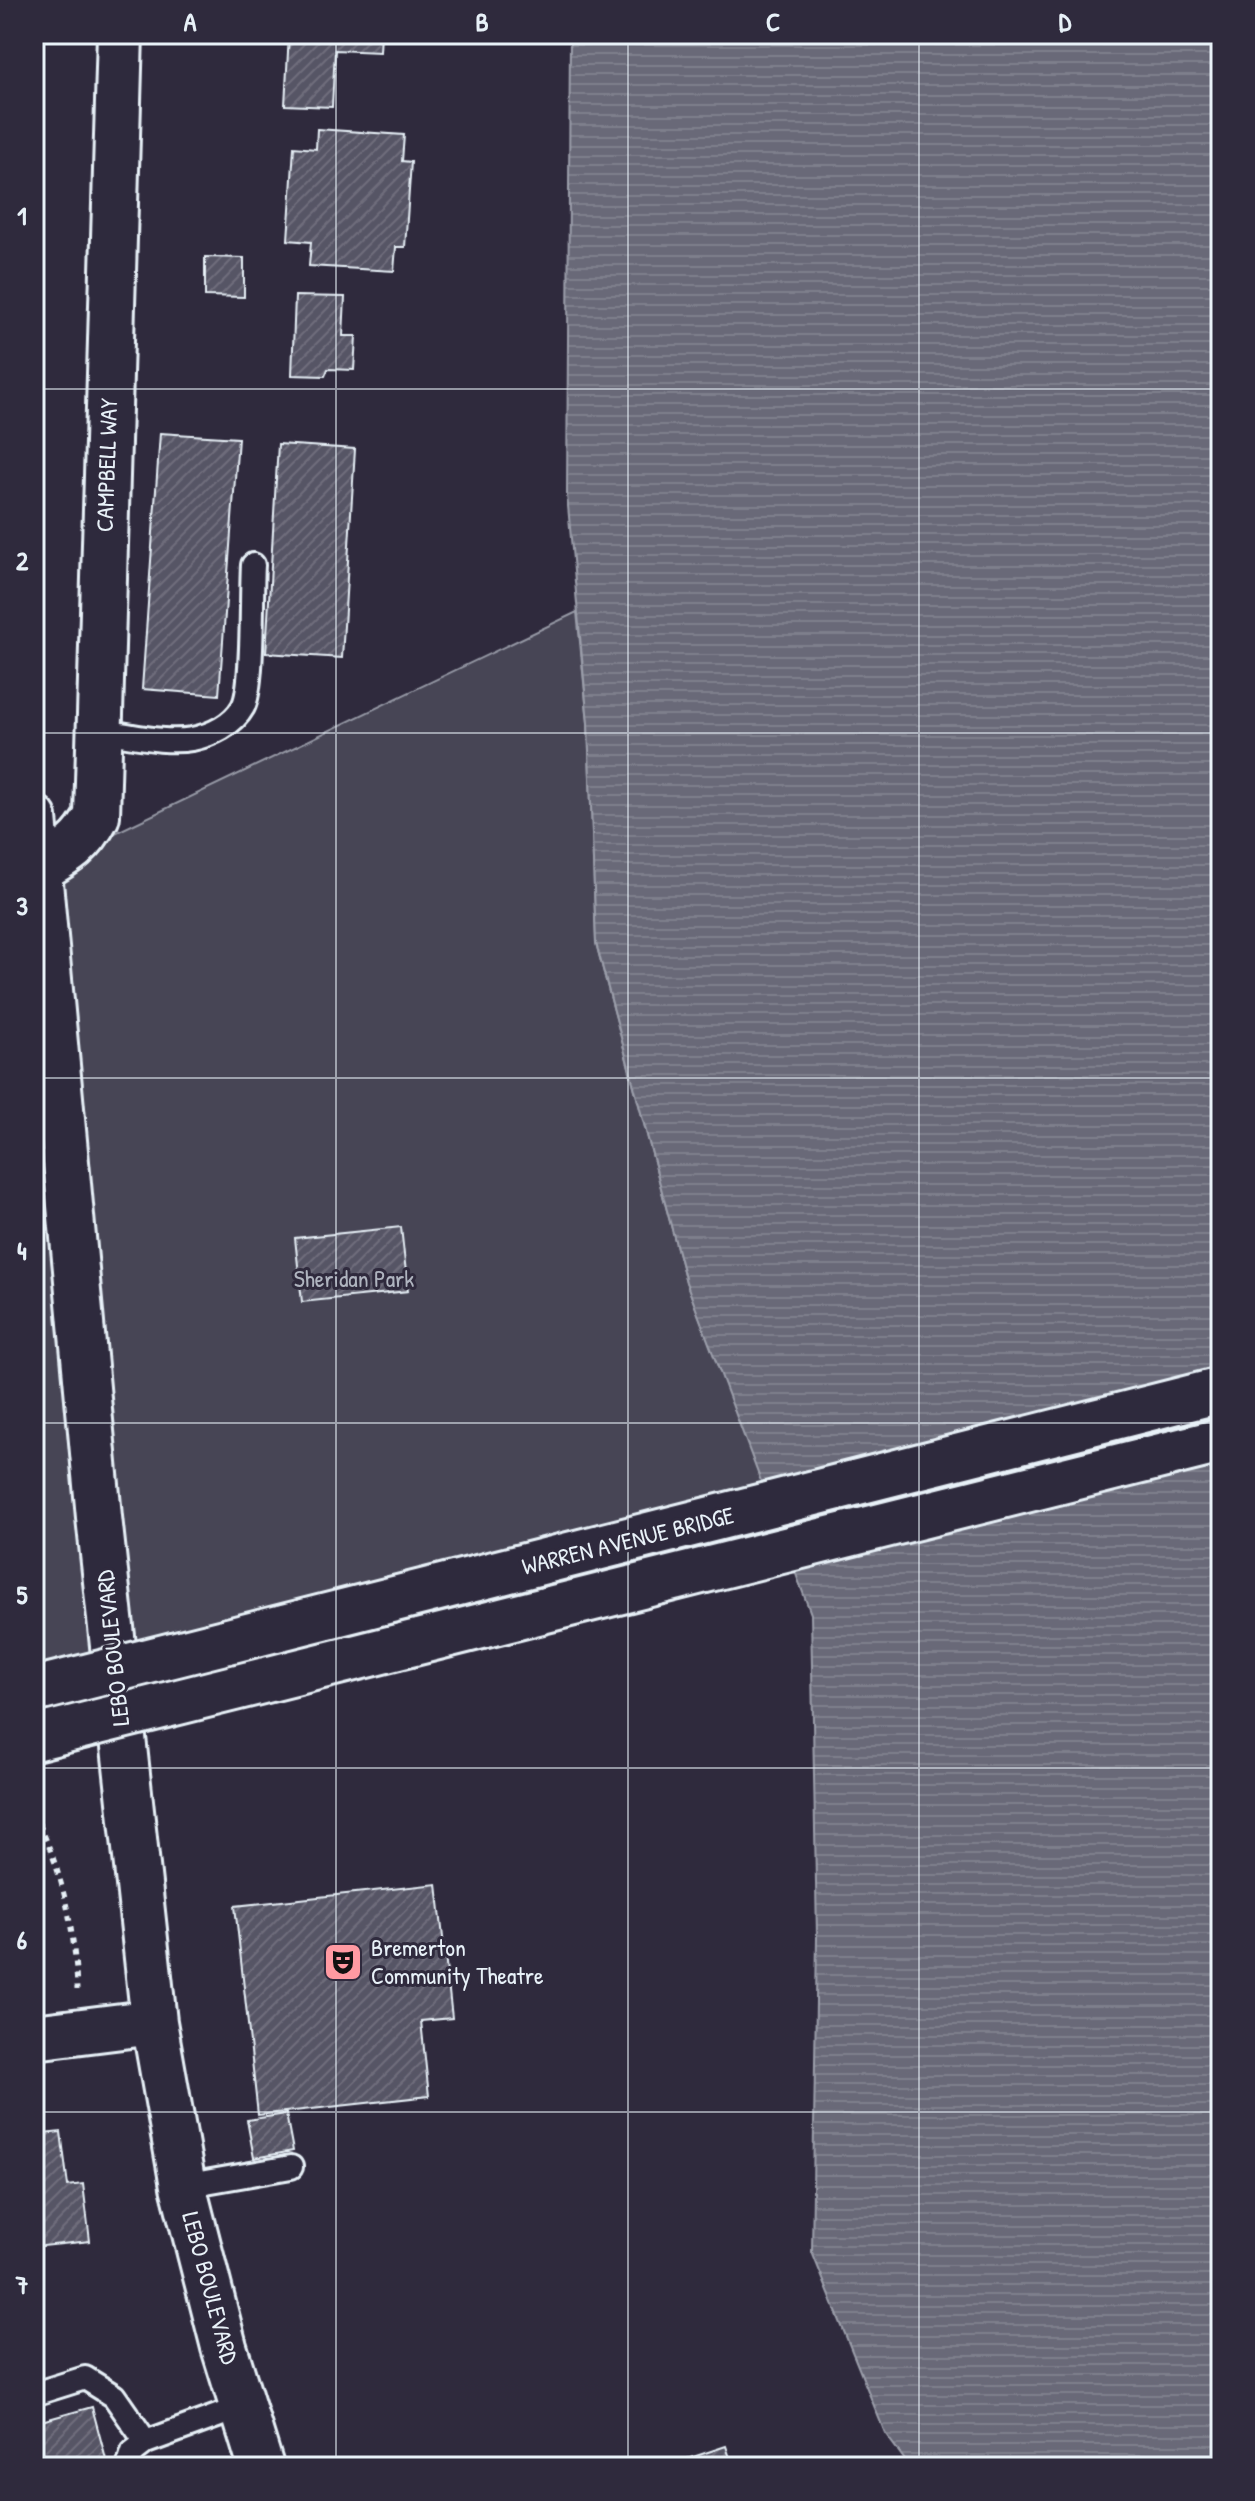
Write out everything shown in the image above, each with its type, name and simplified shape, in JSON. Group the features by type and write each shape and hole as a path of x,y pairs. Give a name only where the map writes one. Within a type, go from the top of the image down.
{"main road":[{"name":"CAMPBELL WAY","path":"40,869 76,847 88,834 97,816 120,34"},
{"name":"LEBO BOULEVARD","path":"34,818 99,1517 154,2022 183,2186 224,2347 261,2467"},
{"name":"WARREN AVENUE BRIDGE","path":"34,1690 1221,1390"},
{"name":"WARREN AVENUE BRIDGE","path":"34,1738 1221,1441"},
{"path":"34,2037 154,2022"}],"lane":[{"path":"100,731 161,739 190,739 214,733 231,723 245,705 249,684 253,565"},
{"path":"183,2186 291,2167"},
{"path":"34,2394 85,2378 114,2396 146,2442"},
{"path":"128,2467 133,2452 146,2442 242,2407"}],"path":[{"path":"34,1813 48,1841 64,1892 76,1957 78,2031"}],"green space":[{"name":"Sheridan Park","path":"577,612 588,723 596,943 686,1282 771,1504 34,1690 34,818 40,869"}],"water":[{"path":"570,34 1221,34 1221,2467 910,2467 885,2433 812,2252 817,1937 811,1614 686,1282 596,943 588,723 567,495"}],"building":[{"path":"289,34 381,34 380,52 335,50 332,107 285,105"},
{"path":"317,129 404,135 402,161 411,162 405,247 396,247 394,271 309,266 311,242 288,240 294,147 316,149"},
{"path":"205,257 244,258 244,297 205,296"},
{"path":"295,296 345,297 343,336 356,336 354,370 328,369 325,376 292,375"},
{"path":"160,433 238,438 219,695 142,689"},
{"path":"278,444 355,449 342,658 266,653"},
{"path":"401,1227 408,1291 302,1302 295,1238"},
{"name":"Bremerton Community Theatre","path":"437,1884 452,2018 421,2021 429,2096 258,2115 235,1906"},
{"path":"286,2114 293,2151 254,2158 247,2120"},
{"path":"61,2132 68,2186 83,2184 90,2241 34,2247 34,2135"},
{"path":"92,2407 108,2467 34,2467 34,2423"},
{"path":"726,2446 733,2467 663,2467"}],"place":[{"name":"Bremerton Community Theatre","path":"343,1962"}]}
